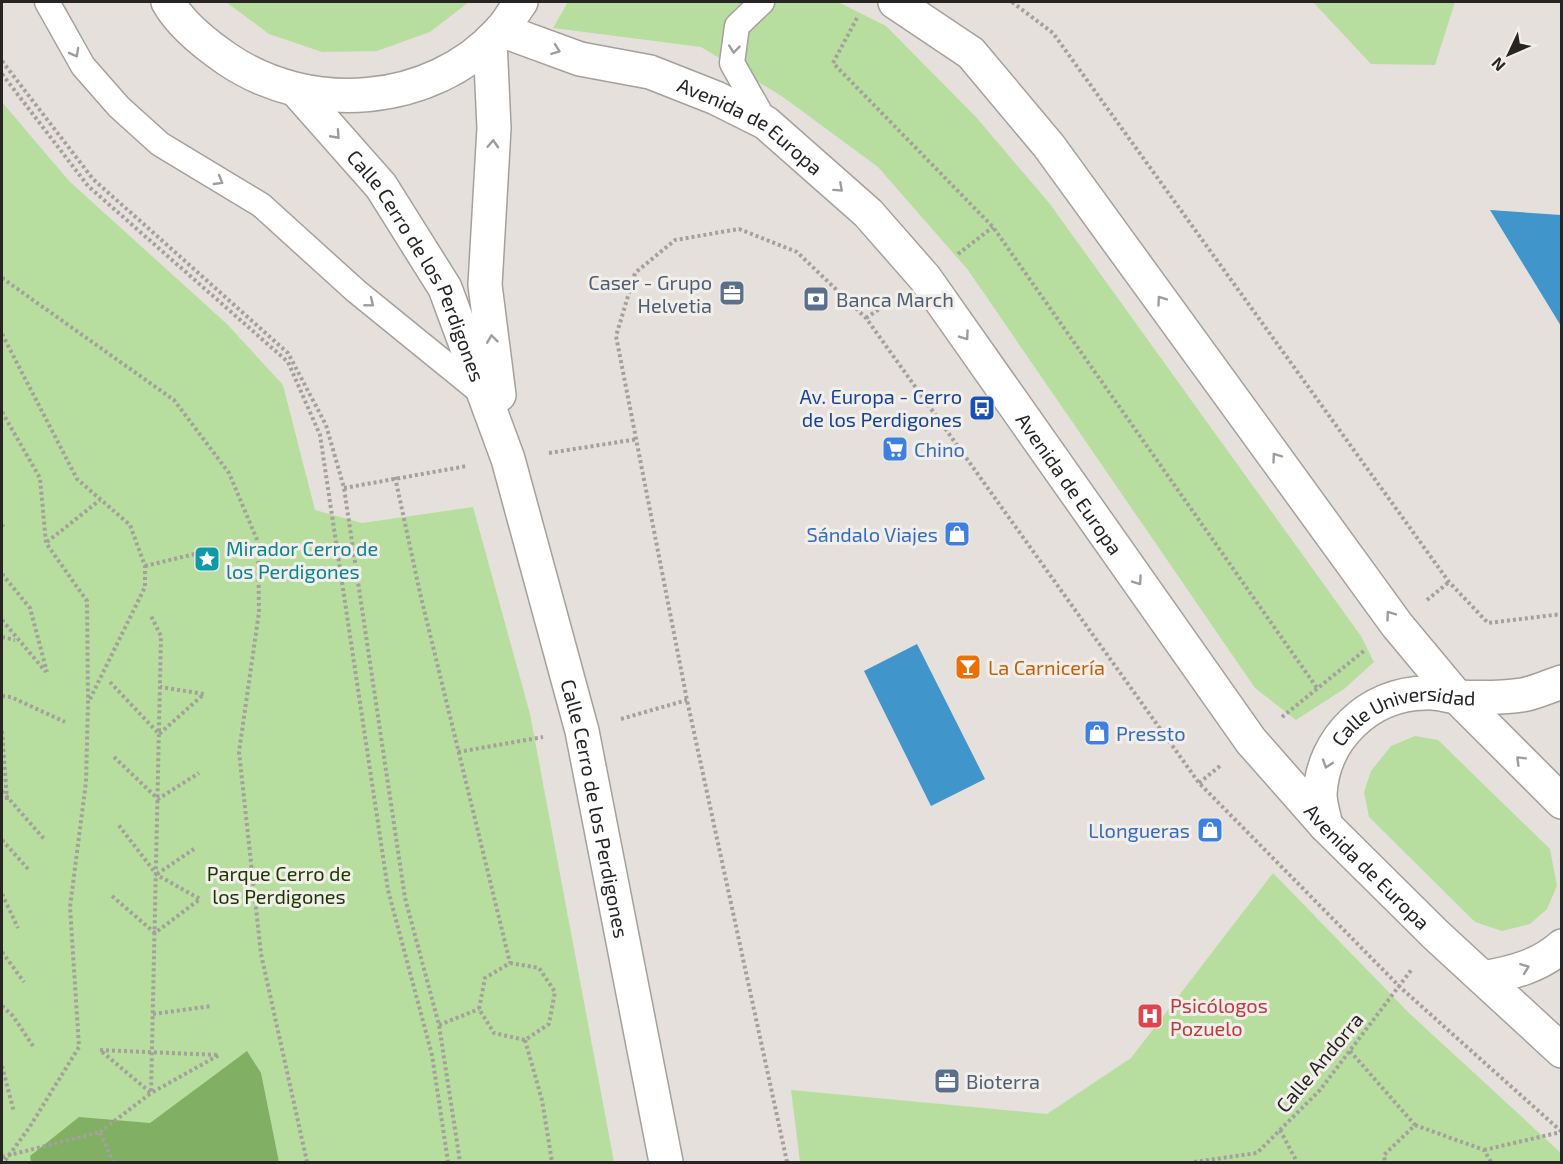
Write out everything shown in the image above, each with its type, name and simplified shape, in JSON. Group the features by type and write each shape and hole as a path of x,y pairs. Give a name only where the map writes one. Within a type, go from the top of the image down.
{"street":[{"path":"168,2 205,44 248,74 297,92 349,97 400,90 448,71 496,35 521,2"},
{"path":"895,2 971,53 1049,146 1397,625 1457,697 1562,802"},
{"name":"Calle Cerro de los Perdigones","path":"496,35 494,128 485,285 508,459"},
{"name":"Avenida de Europa","path":"496,35 580,59 651,72 716,98 766,123 868,213 925,278 1251,741 1326,826 1436,935 1561,1051"},
{"name":"Calle Cerro de los Perdigones","path":"297,92 381,186 446,288 508,459 582,731 666,1162"},
{"name":"Calle Universidad","path":"1326,826 1320,796 1324,767 1333,747 1346,728 1368,710 1392,698 1426,693 1457,697 1523,695 1562,682"},
{"path":"1483,978 1525,968 1550,957 1562,946"}],"lane":[{"path":"47,2 83,66 135,122 160,144 261,206 356,291 485,396"},
{"path":"762,2 737,26 732,63 766,123"}],"path":[{"path":"1012,2 1053,33 1449,582 1488,623 1562,614"},
{"path":"861,12 833,63 993,227 1317,688"},
{"path":"2,61 93,179 288,353 326,425 344,488 405,898 439,1025 460,1162"},
{"path":"2,74 88,186 288,362 320,435 388,890 432,1054 448,1162"},
{"path":"788,1162 687,700 638,439 616,336 635,273 675,240 740,229 798,252 866,318 1199,783 1400,987 1561,1132"},
{"path":"2,278 174,400 229,472 258,542 259,612 239,752 261,954 307,1162"},
{"path":"2,334 77,479 130,525 145,566 145,587 88,702"},
{"path":"2,412 40,478 46,543 87,601 88,702 86,782 70,907 79,1047 29,1128 4,1160"},
{"path":"395,477 420,593 510,963"},
{"path":"46,543 100,500"},
{"path":"145,566 203,552"},
{"path":"2,574 30,608 47,672 2,620"},
{"path":"1199,783 1449,582"},
{"path":"151,616 161,636 151,1093"},
{"path":"2,637 17,640"},
{"path":"110,682 159,734"},
{"path":"159,734 204,694 160,687"},
{"path":"2,696 11,697 65,722"},
{"path":"2,731 7,800"},
{"path":"114,757 158,799"},
{"path":"158,799 199,773"},
{"path":"2,792 45,840"},
{"path":"117,823 157,875 200,899 155,933"},
{"path":"2,840 29,870"},
{"path":"157,875 194,849"},
{"path":"2,894 18,928"},
{"path":"112,896 155,933"},
{"name":"Calle Andorra","path":"1194,1162 1257,1153 1320,1090 1400,987 1436,935"},
{"path":"2,952 24,982"},
{"path":"510,963 539,968 555,993 549,1024 525,1040 494,1033 479,1009 485,978 510,963"},
{"path":"2,1006 13,1016 33,1046"},
{"path":"153,1014 212,1006"},
{"path":"439,1025 479,1009"},
{"path":"525,1040 542,1100 552,1162"},
{"path":"4,1160 100,1132 151,1093 219,1055 100,1050 151,1093"},
{"path":"1350,1051 1415,1125 1484,1150 1561,1132"},
{"path":"2,1066 14,1112"},
{"path":"1385,1162 1384,1155 1415,1125"},
{"path":"1280,1130 1297,1162"},
{"path":"100,1132 113,1162"},
{"path":"1484,1150 1491,1162"}],"green space":[{"path":"226,2 469,2 430,32 377,51 322,52 269,34"},
{"path":"568,2 838,2 886,26 976,117 1050,204 1361,636 1374,662 1344,689 1296,720 1255,688 968,270 878,167 783,97 701,47 553,28"},
{"path":"1313,2 1455,2 1435,65 1371,64"},
{"name":"Parque Cerro de los Perdigones","path":"2,102 69,181 227,324 283,385 315,510 362,523 473,507 530,714 614,1162 2,1162"},
{"path":"1415,736 1438,740 1550,849 1557,886 1547,909 1530,924 1502,931 1475,922 1369,817 1364,792 1371,771 1391,746"},
{"path":"1273,873 1409,1013 1561,1153 1561,1162 800,1162 791,1090 1047,1114 1131,1058"},
{"path":"247,1051 261,1073 279,1162 31,1162 30,1156 79,1117 150,1123"}],"water":[{"path":"1490,210 1561,215 1561,326"},
{"path":"917,644 985,779 931,806 864,671"}],"place":[{"name":"Caser - Grupo Helvetia","path":"732,293"},
{"name":"Banca March","path":"816,299"},
{"name":"Av. Europa - Cerro de los Perdigones","path":"982,408"},
{"name":"Chino","path":"895,449"},
{"name":"Sándalo Viajes","path":"957,534"},
{"name":"Mirador Cerro de los Perdigones","path":"207,559"},
{"name":"La Carnicería","path":"968,667"},
{"name":"Pressto","path":"1097,733"},
{"name":"Llongueras","path":"1210,830"},
{"name":"Psicólogos Pozuelo","path":"1150,1016"},
{"name":"Bioterra","path":"947,1081"}]}
